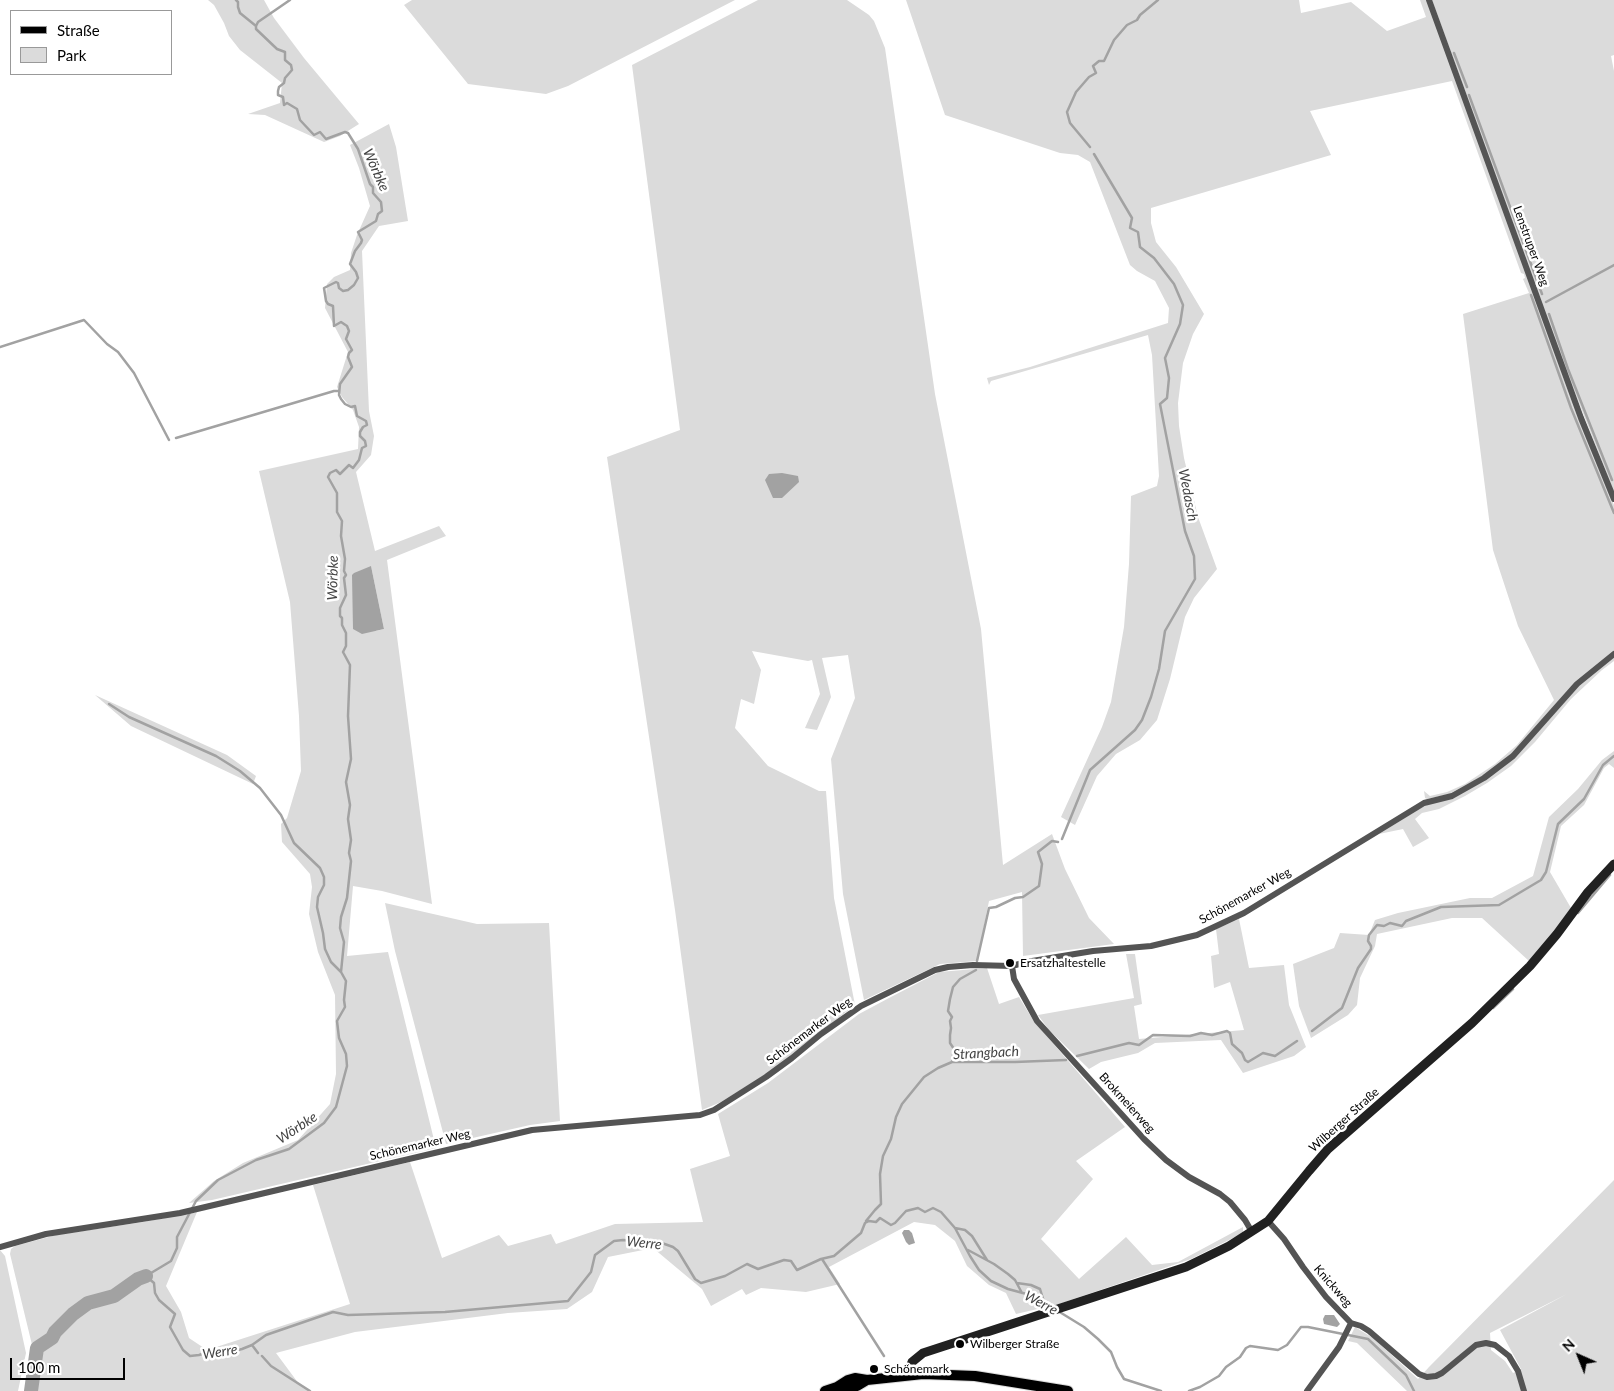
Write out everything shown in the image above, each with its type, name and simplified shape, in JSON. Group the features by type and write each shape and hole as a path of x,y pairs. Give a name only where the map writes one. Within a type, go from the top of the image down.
{"main road":[{"path":"825,1391 852,1379 867,1380 907,1375 958,1375 1068,1391"}],"street":[{"name":"Lenstruper Weg","path":"1429,0 1581,418 1614,498"},
{"name":"Schönemarker Weg","path":"0,1247 54,1232 186,1211 532,1130 700,1115 714,1110 766,1077 821,1034 861,1006 915,978 935,970 973,965 1012,966 1092,951 1151,946 1197,935 1220,926 1340,856 1424,803 1452,796 1484,778 1520,749 1577,684 1614,654"},
{"name":"Wilberger Straße","path":"907,1375 912,1362 923,1353 1186,1267 1220,1250 1268,1221 1328,1149 1472,1023 1524,972 1542,952 1588,892 1614,864"},
{"name":"Brokmeierweg","path":"1012,966 1014,979 1037,1021 1144,1139 1166,1160 1189,1177 1220,1194 1230,1202 1252,1232"},
{"name":"Knickweg","path":"1268,1221 1284,1239 1326,1297 1351,1323 1344,1339 1307,1391"},
{"path":"1351,1323 1361,1326 1419,1374 1427,1377 1442,1373 1476,1345 1486,1343 1495,1345 1510,1356 1518,1371 1524,1391"}],"green space":[{"path":"208,0 264,0 274,18 304,58 359,124 340,136 324,142 265,115 248,114 280,103 282,83 240,50 229,36 214,5"},
{"path":"412,0 735,0 568,86 546,94 468,84 404,5"},
{"path":"758,0 847,0 869,15 874,21 885,48 935,394 981,629 1003,865 1052,834 1065,869 1089,918 1114,944 1023,956 1022,892 989,901 977,961 940,964 864,1000 843,894 831,759 855,698 848,655 822,658 831,697 817,730 805,728 820,694 812,660 808,661 752,651 761,670 754,704 741,699 735,728 768,766 819,791 826,791 834,898 855,1005 768,1073 721,1102 702,1110 675,910 607,457 680,430 632,65"},
{"path":"906,0 1299,0 1301,13 1351,2 1387,31 1426,17 1420,0 1427,0 1600,472 1614,505 1614,651 1507,758 1481,777 1449,794 1425,798 1424,791 1430,796 1447,792 1465,784 1495,764 1517,745 1554,700 1518,626 1493,550 1463,314 1529,293 1523,279 1525,278 1524,274 1521,273 1452,81 1310,111 1331,155 1151,208 1151,223 1156,242 1176,267 1204,314 1193,334 1183,363 1178,403 1179,426 1184,458 1198,517 1217,569 1194,598 1185,617 1170,679 1157,720 1140,740 1116,754 1097,776 1075,825 1061,817 1102,727 1111,702 1124,627 1129,564 1131,496 1157,486 1159,476 1152,355 1148,335 991,381 989,385 987,378 1030,367 1168,323 1169,308 1155,281 1130,265 1090,162 1078,155 1060,153 945,115"},
{"path":"1432,0 1614,0 1614,55 1611,56 1614,71 1614,492 1566,370"},
{"path":"389,124 396,147 408,221 379,226 362,251 369,411 374,436 371,455 356,472 375,551 439,526 446,536 387,560 432,904 382,891 353,886 347,956 388,952 436,1148 212,1200 189,1203 214,1181 243,1163 298,1140 330,1104 336,1074 335,995 318,952 309,914 312,887 310,874 282,842 281,824 287,818 301,771 299,716 290,602 259,471 358,449 359,427 353,410 342,397 337,387 348,352 325,308 327,284 334,277 350,270 351,253 370,206 350,145","holes":["371,566 384,629 376,631"]},
{"path":"1614,657 1614,661 1571,699 1535,742 1511,766 1465,796 1439,809 1422,813 1415,819 1429,838 1413,847 1403,829 1379,834 1419,809 1498,770 1580,685"},
{"path":"95,695 227,755 256,776 253,784 131,726"},
{"path":"1614,751 1614,768 1609,764 1604,768 1584,805 1561,826 1550,872 1571,908 1529,961 1482,918 1452,918 1377,934 1375,946 1360,978 1357,1005 1348,1015 1311,1038 1299,1006 1293,964 1334,948 1340,933 1369,935 1375,920 1398,913 1470,898 1492,898 1533,876 1549,817 1578,789 1602,760"},
{"path":"385,903 477,924 549,923 560,1121 530,1125 446,1144 395,951"},
{"path":"1239,919 1249,968 1284,965 1289,1005 1306,1047 1294,1056 1243,1073 1221,1040 1155,1043 1138,1053 1101,1062 1089,1069 1049,1030 1038,1015 1134,998 1126,954 1135,954 1142,1004 1134,1006 1139,1039 1244,1030 1230,982 1214,988 1211,956 1219,954 1216,929"},
{"path":"987,968 999,1004 1019,997 1033,1020 1125,1127 1076,1161 1093,1179 1041,1239 1079,1279 1126,1237 1152,1265 1178,1262 1243,1227 1243,1233 1191,1259 1059,1304 1016,1314 1006,1293 989,1285 967,1266 955,1241 935,1225 914,1222 829,1267 840,1284 806,1292 761,1288 746,1295 742,1289 711,1306 702,1289 653,1248 608,1257 592,1292 567,1309 508,1313 355,1332 276,1353 299,1384 309,1391 26,1391 34,1353 10,1254 11,1249 15,1246 56,1235 197,1212 166,1286 181,1312 189,1338 207,1350 350,1304 313,1185 410,1162 442,1258 499,1235 508,1246 551,1234 556,1244 615,1224 703,1222 690,1169 730,1156 718,1114 768,1083 859,1014 939,972"},
{"path":"1614,1180 1614,1391 1407,1391 1357,1343 1348,1341 1355,1327 1373,1338 1418,1379","holes":["1567,1294 1500,1330 1521,1369 1513,1373 1505,1361 1491,1350 1490,1333"]},
{"path":"0,1250 5,1256 26,1353 18,1391 0,1391"}],"shaded area":[{"path":"782,473 798,476 799,482 782,498 773,498 765,480 769,474"},
{"path":"371,566 384,629 362,634 353,629 352,575"},
{"path":"904,1230 909,1230 912,1233 915,1243 909,1245 906,1242 902,1233"},
{"path":"1325,1315 1334,1315 1340,1324 1337,1327 1324,1324 1323,1319"}],"waterway":[{"name":"Wörbke","path":"236,0 240,13 256,26 256,29 277,49 285,52 285,60 291,65 292,70 278,91 278,95 283,97 284,105 287,103 297,109 300,120 314,135 320,132 326,139 345,132 348,133 358,149 370,184 373,187 373,193 381,202 382,211 378,214 376,221 358,232 362,240 350,264 358,278 354,285 348,290 343,291 336,282 324,288 326,301 333,306 334,326 341,322 347,326 349,331 346,339 352,350 348,357 352,367 340,384 339,395 345,404 351,407 355,406 357,416 366,421 367,425 360,432 360,436 365,441 366,446 362,448 359,460 353,468 349,465 340,474 336,470 330,473 328,477 337,493 337,512 342,521 341,536 345,559 344,571 346,575 344,578 346,595 340,608 340,616 346,633 346,646 343,652 350,665 348,716 351,759 346,782 350,805 348,819 351,861 347,898 341,917 340,928 344,942 341,972 346,981 345,1007 337,1021 339,1038 346,1054 347,1066 336,1107 324,1123 289,1149 256,1160 218,1180 196,1201 177,1237 177,1248 171,1261 146,1276 154,1283 155,1293 159,1300 175,1314 170,1327 183,1350 190,1356 217,1349 234,1351 242,1349 252,1345 266,1335 333,1312 348,1315 445,1312 568,1301 591,1272 595,1255 614,1241 659,1242 673,1247 678,1251 695,1279 701,1283 725,1276 747,1264 758,1269 784,1260 791,1261 797,1270 821,1259 834,1256 861,1233 865,1223 869,1221 876,1222 880,1218 891,1225 906,1211 918,1208 925,1212 933,1208 941,1212 955,1228 979,1270 991,1281 1008,1289 1034,1296 1054,1308"},
{"path":"256,26 258,22 290,0"},
{"name":"Wedasch","path":"1090,147 1070,123 1067,112 1076,92 1089,77 1096,73 1093,66 1099,61 1104,61 1114,40 1127,25 1137,20 1140,15 1158,0"},
{"path":"1454,53 1467,87"},
{"path":"1469,95 1542,294"},
{"name":"Wedasch","path":"1062,839 1090,770 1135,730 1142,720 1159,669 1165,631 1195,579 1194,556 1185,531 1160,404 1167,398 1169,378 1165,358 1180,324 1183,305 1174,284 1154,258 1140,247 1138,232 1130,228 1132,218 1094,154"},
{"path":"1546,302 1614,265"},
{"path":"1531,295 1571,408 1614,513"},
{"path":"1549,314 1568,369 1612,480"},
{"path":"0,347 84,320 107,344 118,352 134,373 169,440"},
{"path":"176,438 338,391"},
{"path":"109,704 129,717 216,756 240,771 260,788 281,815 294,843 320,868 324,877 324,885 318,897 317,907 325,949 331,962 341,972"},
{"name":"Strangbach","path":"1312,1031 1342,1008 1358,968 1371,949 1368,941 1369,935 1377,925 1384,926 1390,923 1402,926 1406,921 1441,907 1499,905 1541,880 1546,872 1558,824 1584,799 1603,765 1614,756"},
{"name":"Wedasch","path":"977,961 989,908 996,907 1015,898 1023,897 1039,886 1042,864 1038,852 1052,841 1058,842"},
{"path":"1578,913 1610,875"},
{"name":"Wedasch","path":"952,1062 954,1049 950,1043 950,1021 952,1017 948,1011 953,987 960,979 976,970"},
{"path":"1493,1008 1513,989"},
{"name":"Strangbach","path":"1077,1056 1129,1043 1139,1045 1153,1035 1190,1036 1201,1033 1212,1035 1227,1031 1230,1033 1232,1044 1248,1062 1263,1053 1275,1056 1297,1041"},
{"name":"Strangbach","path":"866,1221 881,1204 880,1174 883,1156 891,1139 896,1117 902,1104 924,1077 952,1062 1066,1060"},
{"path":"955,1228 965,1230 972,1236 987,1260"},
{"path":"968,1250 1008,1274 1015,1280 1022,1293"},
{"path":"822,1259 884,1356"},
{"name":"Werre","path":"31,1391 37,1348 52,1338 55,1332 73,1314 88,1303 114,1296 138,1279 146,1276"},
{"path":"1017,1283 1031,1285 1040,1289 1044,1302"},
{"name":"Werre","path":"1058,1311 1084,1327 1111,1352 1124,1379 1161,1391"},
{"name":"Werre","path":"1189,1391 1219,1376 1226,1367 1240,1357 1246,1348 1250,1346 1278,1350 1287,1345 1301,1327 1368,1339 1406,1375 1414,1391"},
{"path":"252,1345 258,1353"},
{"path":"262,1356 271,1366 310,1391"}],"place":[{"name":"Ersatzhaltestelle","path":"1010,963"},
{"name":"Wilberger Straße","path":"960,1344"},
{"name":"Schönemark","path":"874,1369"}]}
